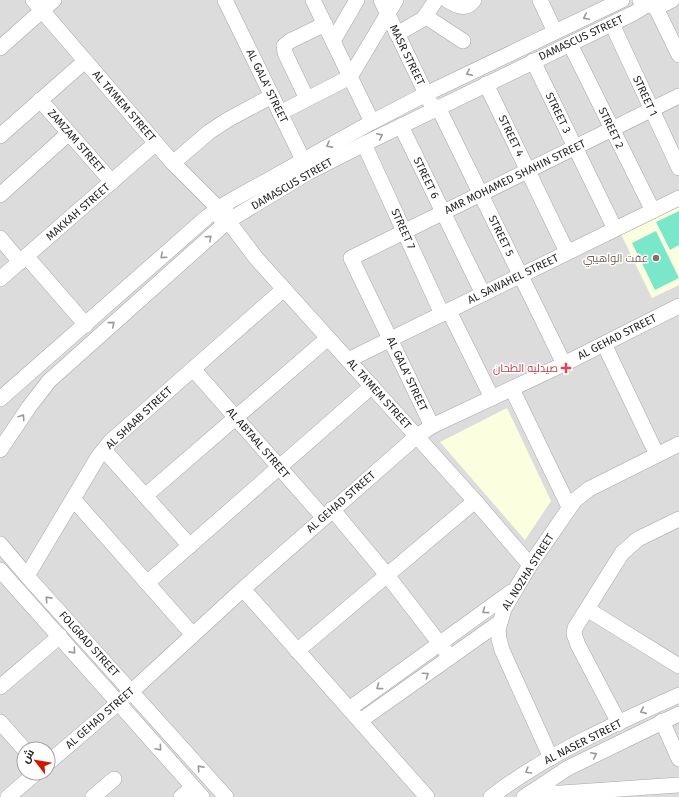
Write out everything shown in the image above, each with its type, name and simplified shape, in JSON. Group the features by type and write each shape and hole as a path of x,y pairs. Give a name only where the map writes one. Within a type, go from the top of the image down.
{"street":[{"path":"0,48 37,5 54,0"},
{"name":"AL GALA' STREET","path":"226,0 306,166"},
{"path":"313,0 372,122"},
{"path":"333,41 358,0"},
{"name":"MASR STREET","path":"381,0 426,94 436,108"},
{"path":"280,113 350,77 396,0"},
{"path":"397,34 415,24 425,16 436,0"},
{"path":"448,0 456,6 464,7 472,4 474,0"},
{"path":"540,0 555,32"},
{"name":"DAMASCUS STREET","path":"0,450 48,381 228,221 372,122 426,94 622,0"},
{"name":"DAMASCUS STREET","path":"0,399 218,208 306,166 364,144 612,24 638,11 647,3 672,0"},
{"path":"647,3 679,55"},
{"name":"AL TA'MEM STREET","path":"37,5 173,163 218,208 227,212 229,215 228,221 256,258 475,501 530,565"},
{"path":"425,16 464,41"},
{"path":"307,99 285,53 284,46 290,41 324,24"},
{"name":"STREET 1","path":"612,24 679,168"},
{"name":"STREET 2","path":"570,44 653,211"},
{"path":"2,130 40,100 85,61"},
{"name":"STREET 3","path":"533,61 615,229"},
{"name":"STREET 4","path":"486,84 567,252"},
{"path":"173,163 209,132 229,119 272,96"},
{"name":"AMR MOHAMED SHAHIN STREET","path":"351,258 679,96"},
{"name":"ZAMZAM STREET","path":"40,100 112,182"},
{"name":"STREET 5","path":"436,108 564,364"},
{"name":"STREET 6","path":"401,126 483,294"},
{"path":"0,195 69,133"},
{"name":"MAKKAH STREET","path":"0,279 156,143"},
{"name":"STREET 7","path":"364,144 404,232 445,312 492,398"},
{"name":"AL SAWAHEL STREET","path":"348,360 679,198"},
{"path":"0,238 24,259 86,324"},
{"name":"AL GALA' STREET","path":"351,258 432,426"},
{"path":"143,275 154,287"},
{"name":"AL SHAAB STREET","path":"27,576 96,462 111,441 284,289"},
{"name":"AL GEHAD STREET","path":"56,756 132,691 243,588 416,436 432,426 564,364 679,306"},
{"path":"145,496 328,338"},
{"path":"604,344 657,454"},
{"name":"AL ABTAAL STREET","path":"193,369 279,467 328,513 387,575 450,657"},
{"path":"147,583 372,386"},
{"path":"512,389 569,507"},
{"name":"AL NOZHA STREET","path":"551,758 502,650 498,635 504,609 530,565 569,507 580,495 589,489 679,444"},
{"path":"104,450 190,546"},
{"path":"74,500 192,635"},
{"path":"297,651 475,501"},
{"path":"619,723 576,640 575,628 617,560 626,549 638,539 679,519"},
{"name":"FOLGRAD STREET","path":"0,544 226,797"},
{"name":"FOLGRAD STREET","path":"0,570 198,792"},
{"path":"243,588 426,797"},
{"path":"349,709 516,588"},
{"path":"587,609 679,666"},
{"path":"360,722 500,622"},
{"path":"0,688 60,636"},
{"name":"AL NASER STREET","path":"491,797 525,772 619,723 679,695"},
{"name":"AL NASER STREET","path":"527,795 568,768 679,714"},
{"path":"662,721 679,759"},
{"path":"0,722 16,741"},
{"path":"561,795 568,768"},
{"path":"93,797 114,779"},
{"path":"8,797 27,781"},
{"path":"527,795 617,793 671,789"},
{"path":"181,797 198,792"}],"shaded area":[{"path":"0,0 679,0 679,797 0,797"},
{"name":"عفت الواهيبي","path":"679,203 679,285 652,298 620,232"},
{"path":"507,408 551,501 525,540 440,442"}],"green space":[{"path":"679,211 679,245 670,250 656,222"},
{"path":"656,231 679,278 655,290 632,243"}],"place":[{"name":"عفت الواهيبي","path":"656,258"},
{"name":"صيدليه الطحان","path":"566,368"}]}
